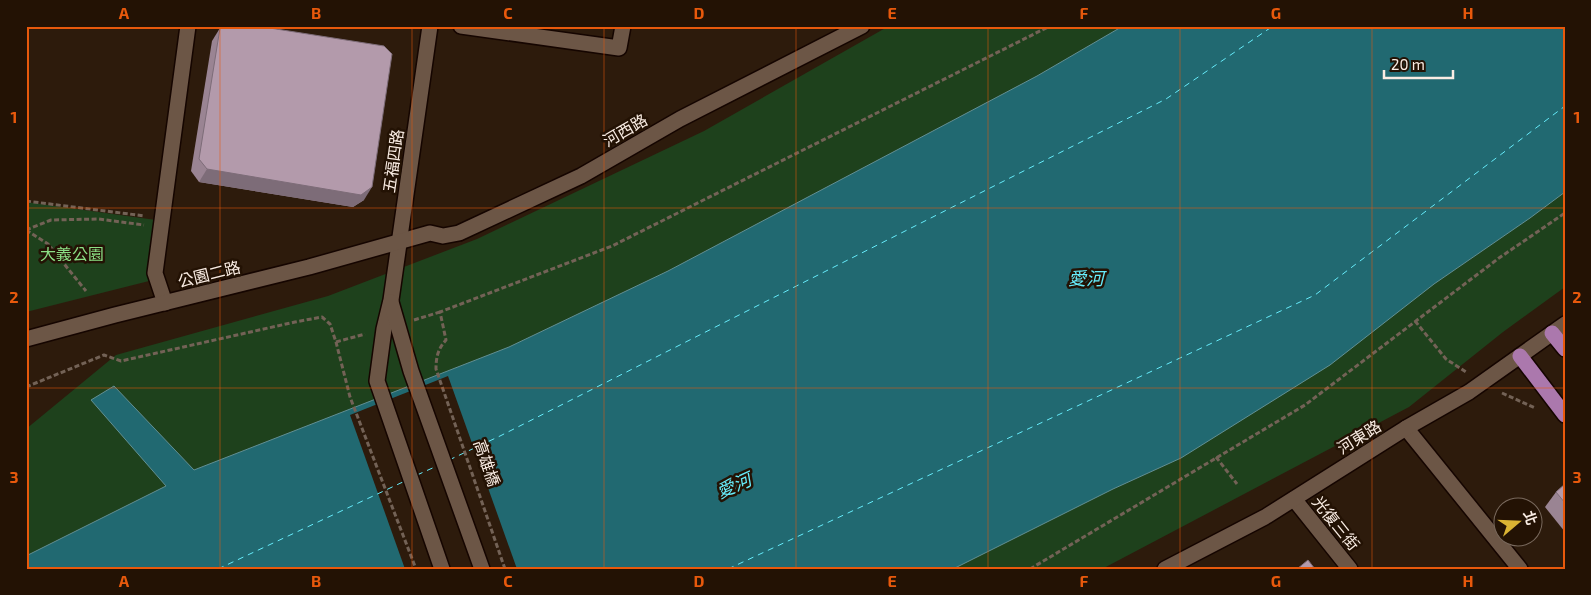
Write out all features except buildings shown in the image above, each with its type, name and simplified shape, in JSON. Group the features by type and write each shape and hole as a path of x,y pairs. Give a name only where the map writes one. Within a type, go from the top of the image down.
{"main road":[{"path":"1552,333 1565,349"},
{"path":"1520,356 1565,416"}],"street":[{"path":"165,303 155,273 188,26"},
{"name":"五福四路","path":"430,26 391,300 384,329 377,381 442,569"},
{"path":"461,26 619,48 622,26"},
{"name":"河西路","path":"399,242 430,233 444,236 459,233 581,176 680,119 862,26"},
{"name":"公園二路","path":"26,339 309,267 399,242"},
{"name":"五福四路","path":"391,300 411,371 482,569"},
{"name":"河東路","path":"1166,569 1265,517 1406,428 1469,392 1565,324"},
{"path":"1406,428 1520,569"},
{"name":"光復三街","path":"1294,499 1350,569"}],"path":[{"name":"高雄橋","path":"505,569 436,369 440,348 446,340 440,312 612,246 1050,26"},
{"path":"26,201 163,223"},
{"path":"1030,569 1304,405 1499,258 1565,213"},
{"path":"26,230 51,220 99,219 163,223"},
{"path":"26,230 48,244 86,291"},
{"path":"26,387 104,355 122,361 322,317 330,324 350,397 416,569"},
{"path":"1415,321 1446,359"},
{"path":"1216,457 1238,484"}],"green space":[{"path":"889,26 1123,26 1037,76 668,271 509,347 194,470 114,386 92,400 166,486 26,556 26,429 116,355 328,296 477,239 704,131"},
{"path":"1565,192 1565,287 1503,332 1409,407 1102,569 953,569 1113,489 1181,458"},
{"name":"大義公園","path":"26,202 156,220 153,280 26,312"}],"water":[{"name":"愛河","path":"1123,26 1565,26 1565,192 1434,284 1330,365 1181,458 1113,489 953,569 26,569 26,556 166,486 91,400 114,386 194,470 509,347 668,271 1037,76"}],"pier":[{"path":"448,376 517,569 405,569 350,415"}],"ferry route":[{"path":"449,460 1166,99 1273,26"},
{"path":"728,569 1315,295 1565,106"},
{"path":"417,475 437,466"},
{"path":"218,569 405,481"}]}
